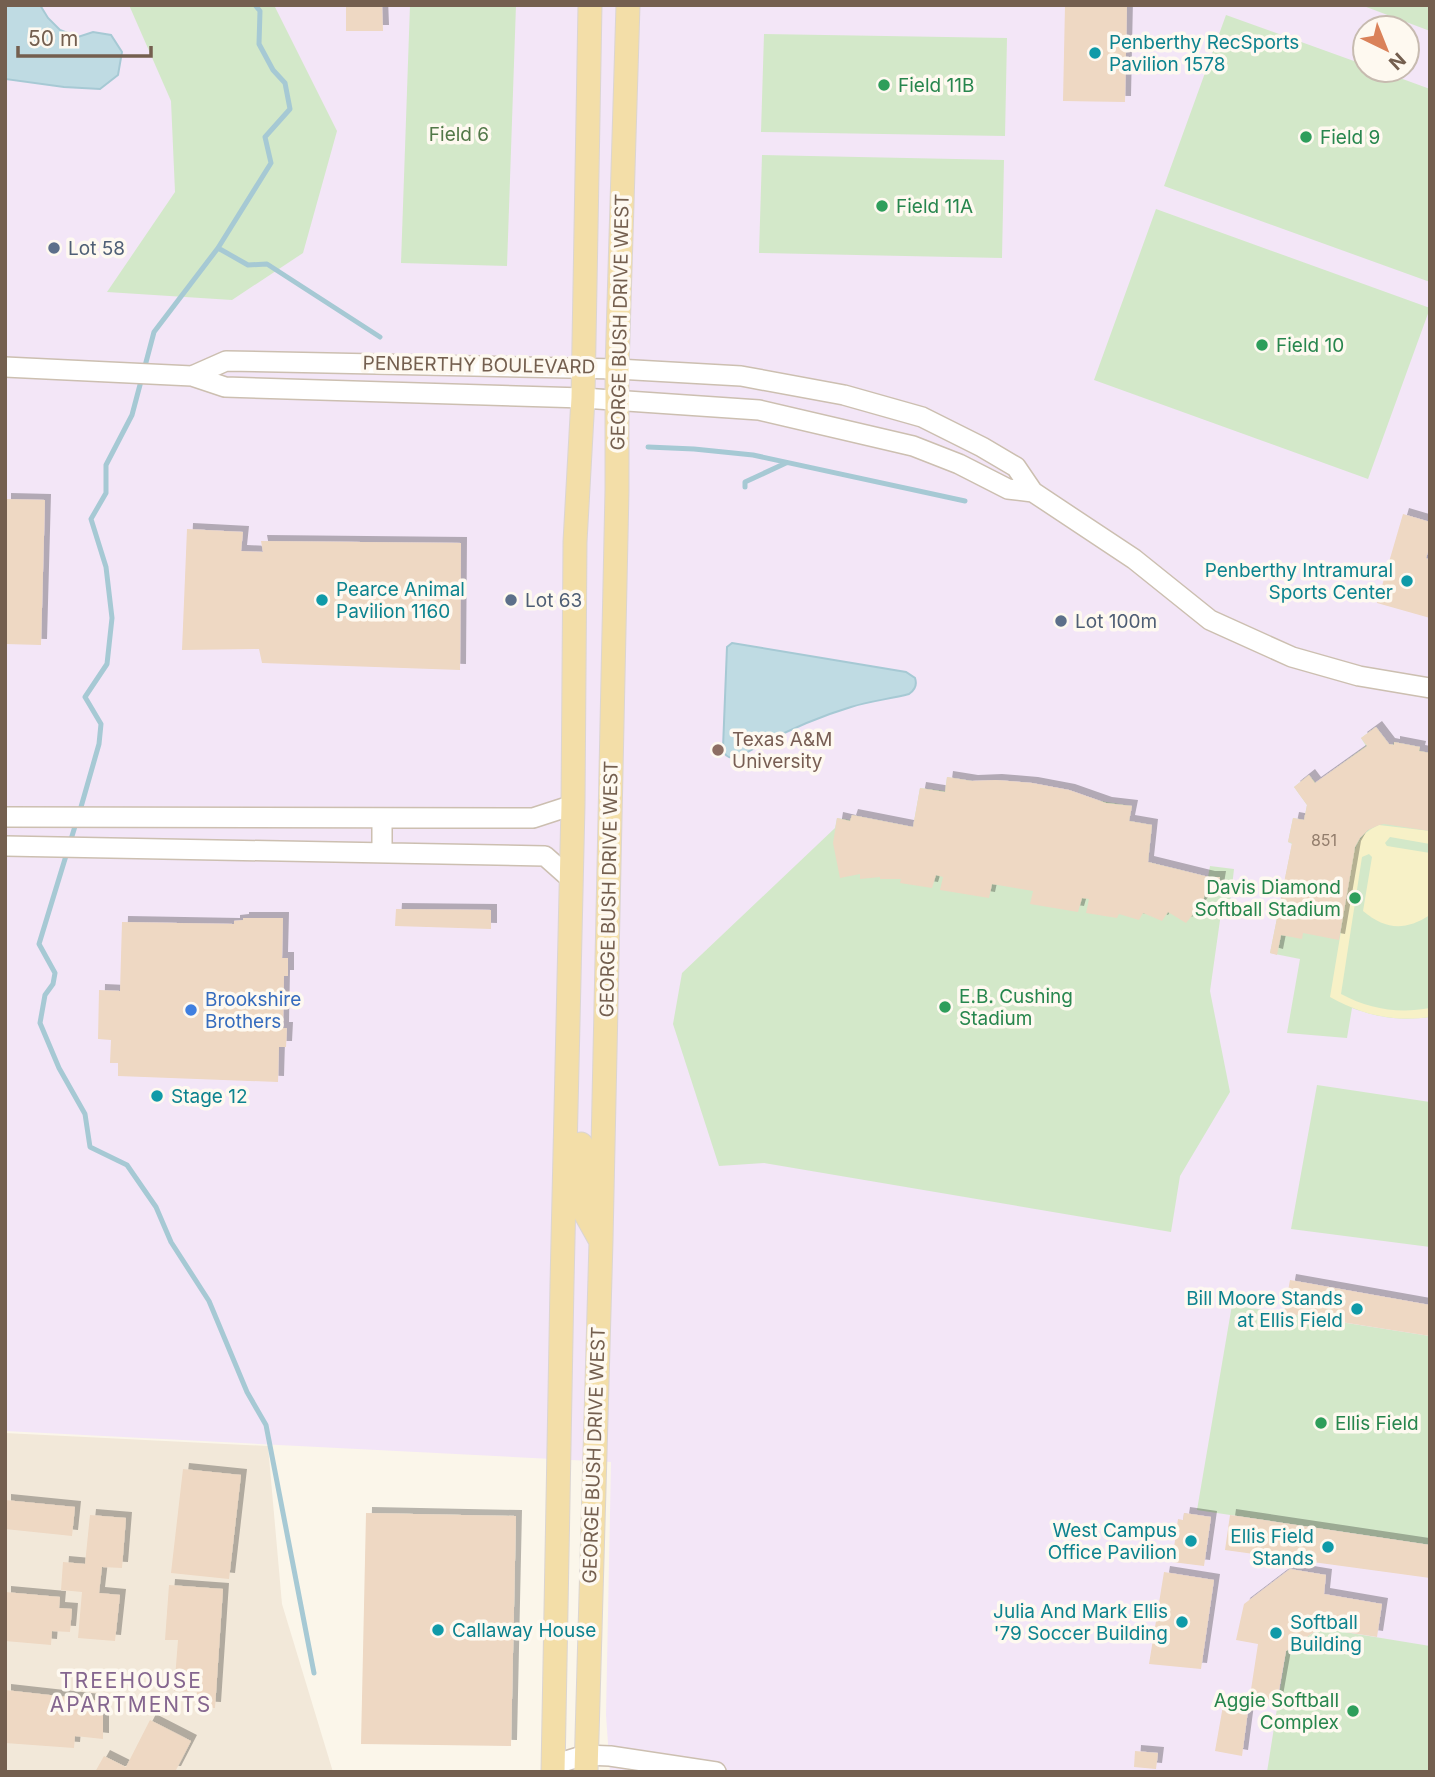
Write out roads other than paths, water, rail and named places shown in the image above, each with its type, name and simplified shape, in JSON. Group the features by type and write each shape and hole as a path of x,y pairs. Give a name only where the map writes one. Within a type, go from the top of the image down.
{"main road":[{"name":"GEORGE BUSH DRIVE WEST","path":"553,1768 572,880 575,542 583,398 590,5"},
{"name":"GEORGE BUSH DRIVE WEST","path":"586,1763 601,1241 617,504 617,369 628,5"},
{"path":"566,1104 579,1106 581,1110 580,1204 601,1241"}],"street":[{"name":"PENBERTHY BOULEVARD","path":"192,376 226,361 583,368 741,376 844,395 922,417 1016,467 1033,492 1134,559 1210,620 1292,657 1359,676 1430,688"},
{"name":"PENBERTHY BOULEVARD","path":"5,367 192,376 225,387 583,398 760,410 914,446 960,464 1008,489 1033,492"},
{"path":"5,817 533,818 573,805"},
{"path":"382,818 382,853"},
{"path":"5,846 545,856 572,880"},
{"path":"553,1768 610,1756 716,1772"}],"water":[{"path":"5,5 40,5 60,30 78,37 93,32 111,35 122,52 118,75 100,89 5,79"},
{"path":"732,643 906,672 915,678 916,685 909,694 858,705 821,717 732,758 726,755 723,748 727,647"}],"waterway":[{"path":"79,814 99,744 101,724 85,697 107,664 112,618 106,567 91,519 106,493 106,465 132,415 154,332 218,248 271,163 265,137 290,109 285,83 273,70 259,44 260,11 255,5"},
{"path":"218,248 248,265 267,264 380,337"},
{"path":"648,447 753,455 965,501"},
{"path":"745,487 745,482 786,463"},
{"path":"76,823 39,944 55,973 53,984 45,995 40,1023 59,1068 85,1114 90,1147 127,1165 156,1207 171,1242 209,1301 247,1392 266,1425 314,1673"}],"place":[{"name":"Penberthy RecSports Pavilion 1578","path":"1095,53"},
{"name":"Field 11B","path":"884,85"},
{"name":"Field 9","path":"1306,137"},
{"name":"Field 11A","path":"882,206"},
{"name":"Lot 58","path":"54,248"},
{"name":"Field 10","path":"1262,345"},
{"name":"Penberthy Intramural Sports Center","path":"1407,581"},
{"name":"Pearce Animal Pavilion 1160","path":"322,600"},
{"name":"Lot 63","path":"511,600"},
{"name":"Lot 100m","path":"1061,621"},
{"name":"Texas A&M University","path":"718,750"},
{"name":"Davis Diamond Softball Stadium","path":"1355,898"},
{"name":"E.B. Cushing Stadium","path":"945,1007"},
{"name":"Brookshire Brothers","path":"191,1010"},
{"name":"Stage 12","path":"157,1096"},
{"name":"Bill Moore Stands at Ellis Field","path":"1357,1309"},
{"name":"Ellis Field","path":"1321,1423"},
{"name":"West Campus Office Pavilion","path":"1191,1541"},
{"name":"Ellis Field Stands","path":"1328,1547"},
{"name":"Julia And Mark Ellis '79 Soccer Building","path":"1182,1622"},
{"name":"Callaway House","path":"438,1630"},
{"name":"Softball Building","path":"1276,1633"},
{"name":"Aggie Softball Complex","path":"1353,1711"}],"district":[{"name":"TREEHOUSE APARTMENTS","path":"131,1692"}],"park label":[{"name":"Field 6","path":"459,134"}]}
